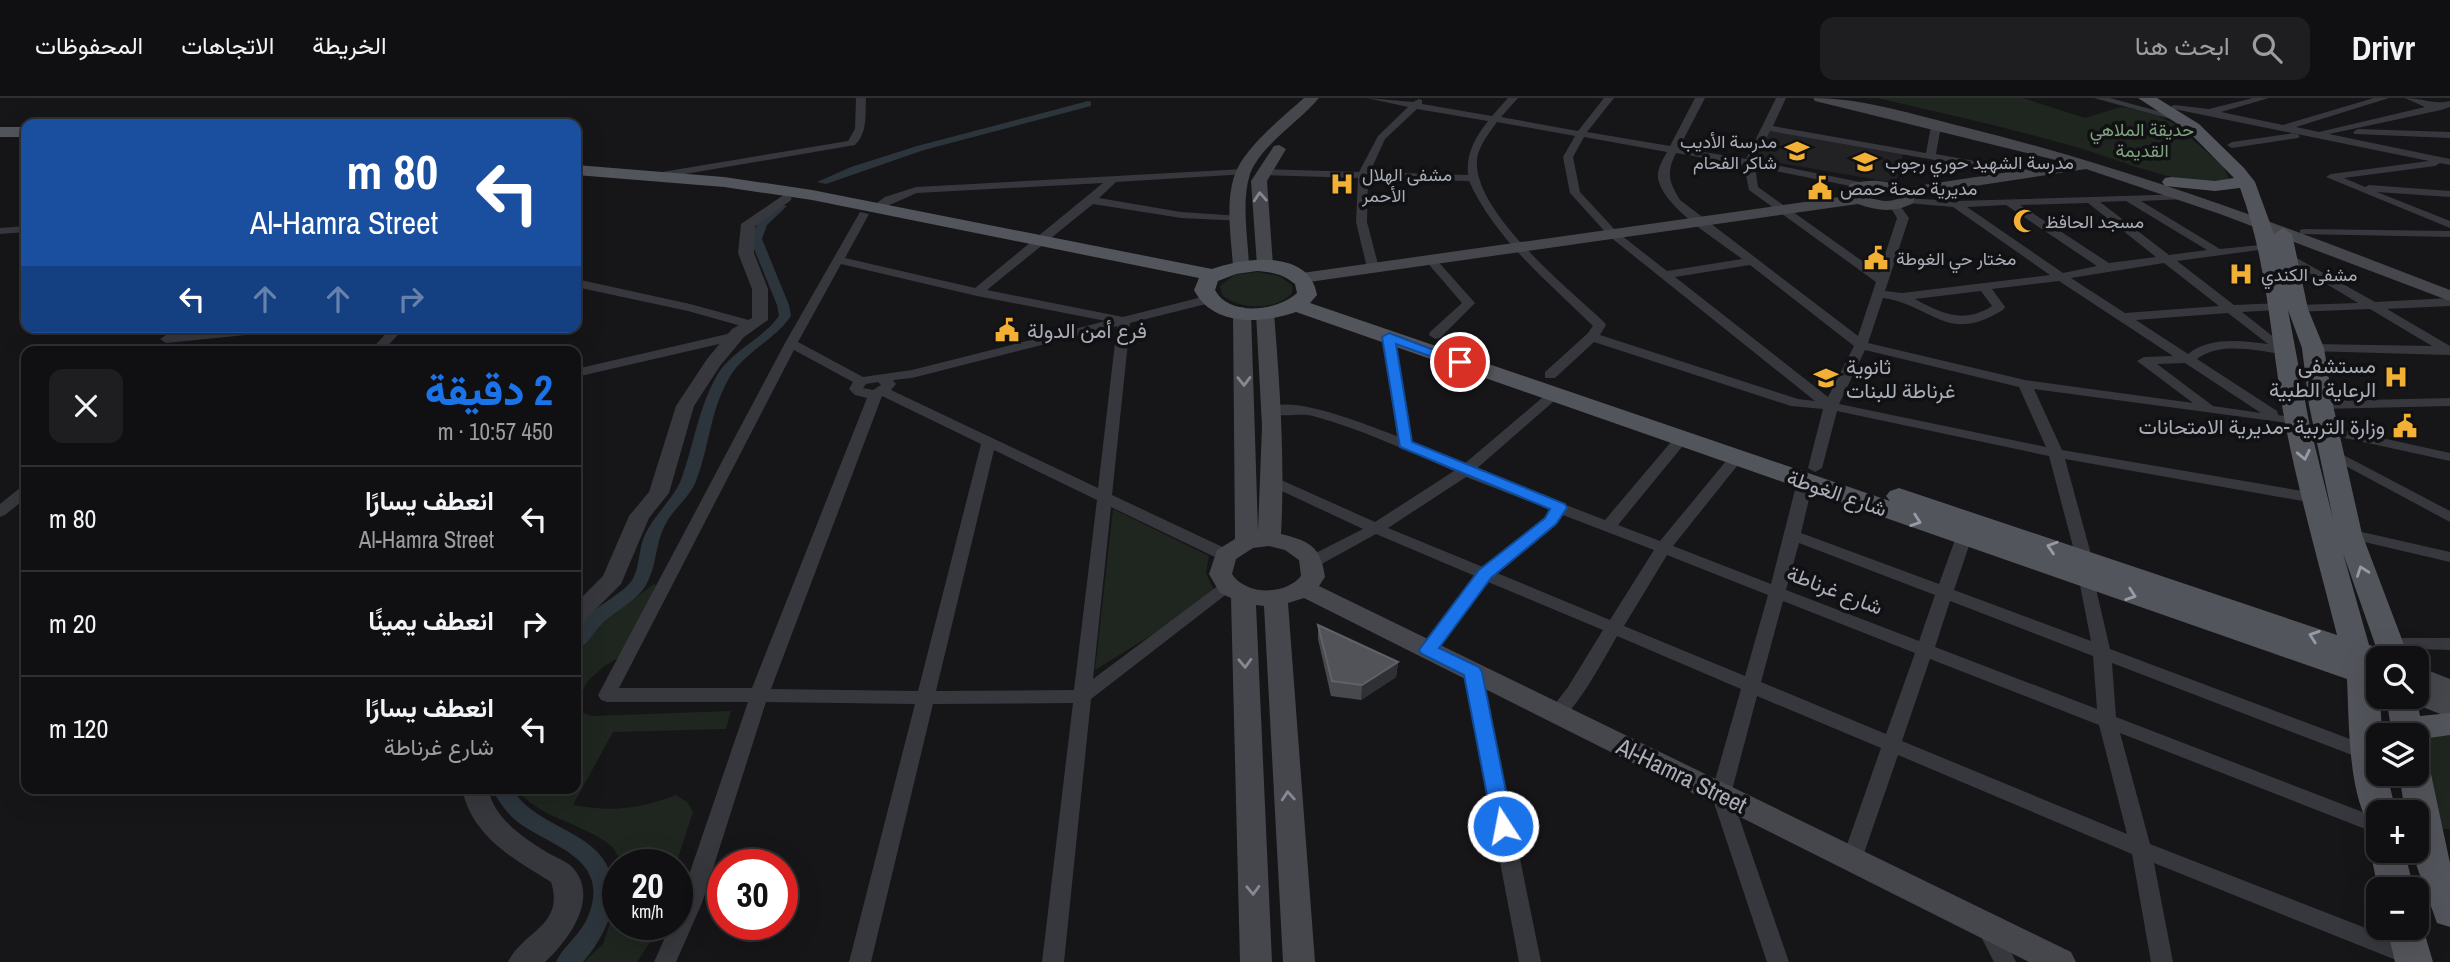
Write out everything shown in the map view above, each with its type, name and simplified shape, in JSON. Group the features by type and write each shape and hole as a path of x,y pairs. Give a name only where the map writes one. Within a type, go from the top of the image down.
{"main road":[{"path":"1241,266 1243,172 1283,125 1312,98"},
{"path":"1265,265 1259,181 1294,128 1326,98"},
{"path":"1820,98 2089,165 2185,196 2273,233 2450,293"},
{"path":"1846,98 1967,126 2171,182 2215,186 2245,181"},
{"path":"2158,103 2193,127 2245,181 2273,233"},
{"path":"2158,103 2232,145 2258,175 2273,202 2273,233 2288,308 2283,350 2287,420 2370,646"},
{"path":"0,130 21,130"},
{"path":"581,170 774,189 1036,244 1210,286 1229,310 1265,313 1302,291 1373,268 1781,210 1882,185 1902,199 2089,165"},
{"path":"581,177 720,189 871,210"},
{"path":"2171,182 2273,233 2304,232 2450,293"},
{"path":"1210,286 1241,266 1265,265 1286,270 1302,291 1435,335 1552,385 2086,569"},
{"name":"شارع الغوطة","path":"1302,291 1389,337 1552,385 1681,439 1736,458 1810,475 1964,537 2086,569 2366,658"},
{"path":"2288,308 2313,348 2321,405 2373,646"},
{"path":"1242,312 1258,541"},
{"path":"1258,541 1274,482 1273,410 1265,313"},
{"path":"1236,590 1276,599 1308,575 1296,546 1258,541 1226,555 1220,571 1236,590 1256,962"},
{"name":"Al-Hamra Street","path":"1308,575 1428,650 2060,962"},
{"path":"1276,599 1299,962"},
{"path":"2429,680 2450,689"},
{"path":"2429,699 2450,708"},
{"path":"2429,728 2450,724"},
{"path":"2419,786 2439,849 2450,912"}],"street":[{"path":"653,177 851,143 856,140 859,131 861,98"},
{"path":"1372,98 1419,102 1492,121 1749,163 1860,192"},
{"path":"1308,575 1465,471 1533,409 1600,325 1503,229 1478,195 1472,178 1476,146 1492,121 1513,98"},
{"path":"1609,98 1580,135 1568,158 1574,193 1612,234 1831,406"},
{"path":"1700,98 1665,165 1663,181 1676,202 1861,345 2025,384 2287,420"},
{"path":"1781,98 1749,163 1753,188 1883,281"},
{"path":"2099,98 2158,103 2209,112 2450,162"},
{"path":"2209,112 2264,98"},
{"path":"2346,98 2400,117"},
{"path":"2280,128 2384,98"},
{"path":"2410,98 2450,112"},
{"path":"1373,268 1363,242 1360,218 1363,175 1381,138 1419,102"},
{"path":"2339,131 2450,104"},
{"path":"1931,155 1936,126"},
{"path":"1767,128 2032,174"},
{"path":"2232,145 2339,131 2450,135"},
{"path":"2450,162 2332,177 2450,225"},
{"path":"1236,590 1083,696 925,698 607,695 791,343 838,260 871,210 916,190 1243,172"},
{"path":"1264,172 1472,178"},
{"path":"977,292 1112,180"},
{"path":"2355,187 2450,195"},
{"path":"2388,201 2450,195"},
{"path":"1778,962 1721,794 1810,475 1831,406 1861,345 1883,281 1903,218 1902,199 1956,204 2185,196"},
{"path":"581,611 613,579 639,516 659,494 685,406 713,363 736,336 760,320 760,289 746,253 748,224 785,198"},
{"path":"2130,199 2218,252"},
{"path":"1091,200 1181,215 1240,219"},
{"path":"2092,201 2283,350"},
{"path":"2010,203 2107,267"},
{"path":"1956,204 2061,277 2287,420"},
{"path":"0,231 21,229"},
{"path":"2304,232 2450,234"},
{"path":"1878,294 1902,297 2061,277 2107,267 2218,252 2273,233 2373,304 2449,350"},
{"path":"838,260 977,292 1124,321"},
{"path":"1431,260 1469,303 1435,335"},
{"path":"1664,275 1751,261"},
{"path":"581,284 751,325"},
{"path":"875,387 912,374 1124,321 1210,286"},
{"path":"1902,297 1937,317 1964,322 1983,319 1999,307 1984,286"},
{"path":"2123,317 2228,309 2450,302"},
{"path":"1054,962 1124,321"},
{"path":"166,339 226,333"},
{"path":"381,346 393,333"},
{"path":"581,372 736,336"},
{"path":"1389,337 1405,444"},
{"path":"1592,337 1796,403 1831,406 2056,453 2314,498"},
{"path":"791,343 875,387 1226,555"},
{"path":"2209,408 2144,361 2189,359 2197,350 2218,346 2283,350"},
{"path":"2313,348 2449,350"},
{"path":"2025,384 2056,453 2086,569 2102,654 2107,721 2141,849 2162,962"},
{"path":"666,962 691,903 759,695 869,409 875,387"},
{"path":"2321,405 2450,402"},
{"name":"شارع غرناطة","path":"1273,410 1312,411 1405,444 1465,471 2366,821"},
{"path":"2327,430 2450,457"},
{"path":"1608,526 1681,439"},
{"path":"860,962 989,442"},
{"path":"2332,453 2450,517"},
{"path":"1557,713 1574,692 1663,548 1736,458"},
{"path":"1274,482 1377,529 2141,849 2410,948"},
{"path":"0,512 21,495"},
{"path":"1428,650 1485,574 1550,521 1560,508"},
{"path":"2349,534 2450,556"},
{"path":"1793,535 2366,753"},
{"path":"1852,859 1964,537"},
{"path":"2429,649 2450,644"},
{"path":"1473,672 1530,962"},
{"path":"476,794 486,818 523,851 563,875 569,899 561,921 535,953 523,962"},
{"path":"1986,925 2005,962"}],"shaded area":[{"path":"1770,131 1903,153 1896,183 1756,159"}],"green space":[{"name":"حديقة الملاهي القديمة","path":"1877,98 2023,98 2085,118 2121,107 2129,108 2156,115 2175,124 2223,166 2229,179 2212,182 2172,177 2045,138"},
{"path":"1257,272 1279,276 1292,285 1292,293 1277,303 1258,306 1238,304 1222,295 1220,286 1234,275"},
{"path":"1113,509 1209,556 1206,573 1216,595 1095,670"},
{"path":"654,584 658,587 623,655 603,667 587,682 581,695 581,649 596,628"},
{"path":"731,711 726,729 613,732 581,790 581,712 592,716"},
{"path":"2450,735 2450,829 2442,829 2429,769 2429,736"},
{"path":"522,794 579,794 573,805 600,808 625,808 676,795 688,803 693,812 681,849 614,849 589,832 535,806"},
{"path":"604,940 651,940 637,962 584,962"}],"building":[{"path":"1318,625 1398,662 1362,685 1332,681"}],"waterway":[{"path":"822,182 920,148 1088,104"},
{"path":"581,637 595,620 638,585 645,568 648,546 658,522 688,483 707,409 723,376 736,360 778,326 785,316 756,239 762,224 782,206"},
{"path":"505,794 511,805 526,817 578,846 592,858 601,873 603,895 599,915 585,942 567,962"}],"place":[{"name":"مدرسة الأديب شاكر الفحام","path":"1797,151"},
{"name":"مدرسة الشهيد حوري رجوب","path":"1865,162"},
{"name":"مشفى الهلال الأحمر","path":"1342,184"},
{"name":"مديرية صحة حمص","path":"1820,188"},
{"name":"مسجد الحافظ","path":"2025,221"},
{"name":"مختار حي الغوطة","path":"1876,258"},
{"name":"مشفى الكندي","path":"2241,274"},
{"name":"فرع أمن الدولة","path":"1007,330"},
{"name":"مستشفى الرعاية الطبية","path":"2396,377"},
{"name":"ثانوية غرناطة للبنات","path":"1826,378"},
{"name":"وزارة التربية -مديرية الامتحانات","path":"2405,426"}],"route":[{"path":"1460,362 1389,337 1405,444 1560,508 1550,521 1485,574 1428,650 1473,672 1503,826"}]}
